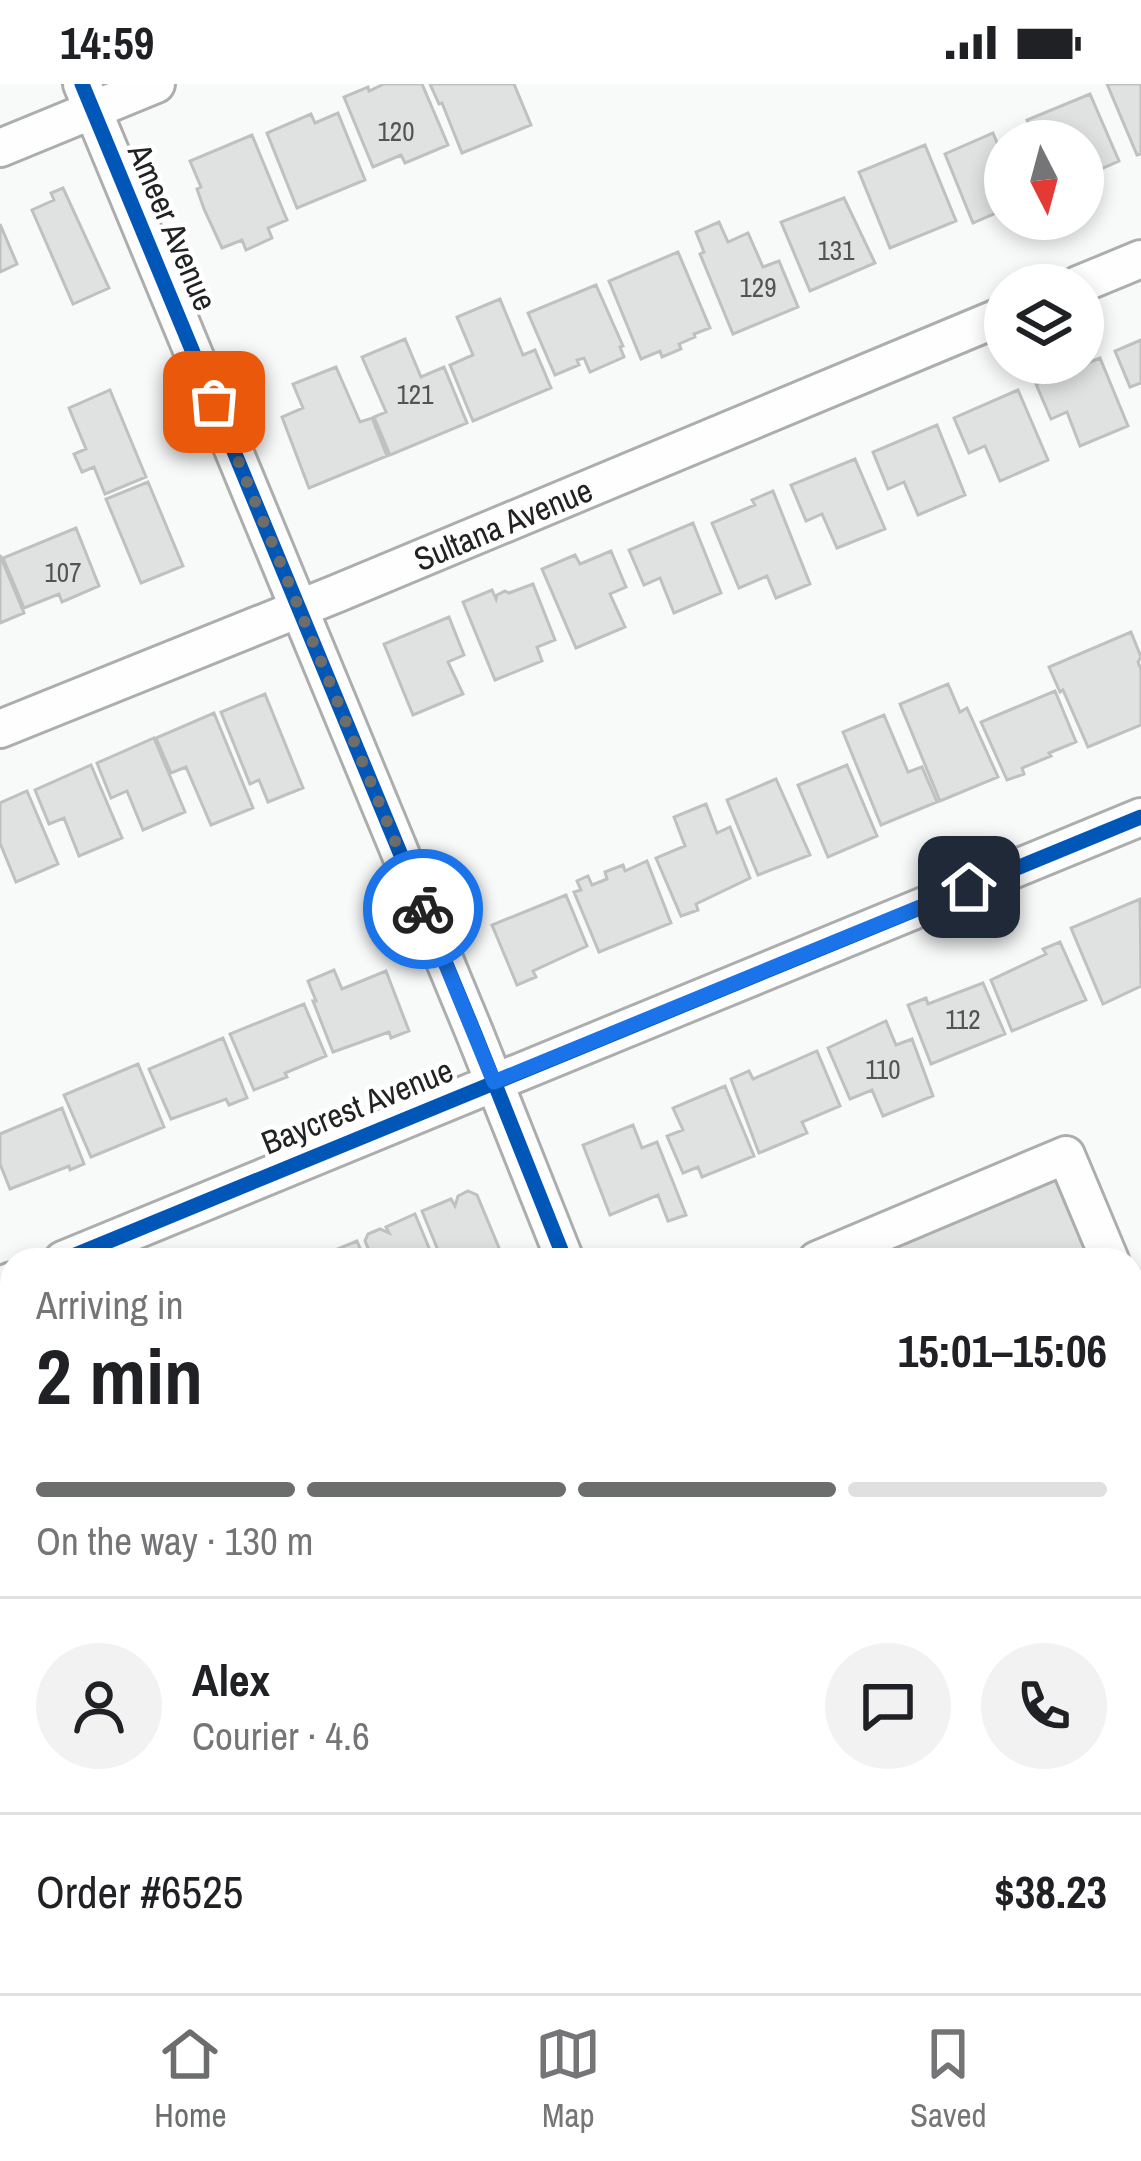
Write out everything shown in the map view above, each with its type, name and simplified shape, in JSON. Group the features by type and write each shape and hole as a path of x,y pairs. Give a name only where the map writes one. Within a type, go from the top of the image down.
{"street":[{"path":"0,148 87,97 156,84"},
{"name":"Ameer Avenue","path":"87,97 560,1248"},
{"path":"1104,274 1141,259"},
{"name":"Sultana Avenue","path":"0,729 984,324"},
{"name":"Baycrest Avenue","path":"92,1248 1141,817"},
{"path":"845,1248 1066,1155 1105,1248"}],"building":[{"path":"384,84 422,84 448,145 405,163 401,155 373,167 344,97"},
{"path":"430,84 514,84 531,125 462,153"},
{"path":"1107,84 1141,84 1141,154 1137,155"},
{"path":"1090,94 1101,120 1027,120"},
{"path":"338,113 365,180 297,208 267,133 311,114 315,123"},
{"path":"1104,126 1119,161 1104,168"},
{"path":"252,135 287,220 268,228 272,238 246,250 242,240 222,248 190,161"},
{"path":"984,137 984,218 973,223 945,154"},
{"path":"925,145 956,221 890,248 859,172"},
{"path":"63,188 109,288 73,304 32,210 54,200 51,193"},
{"path":"844,198 875,263 810,291 781,222"},
{"path":"719,222 728,242 748,233 763,267 779,261 798,307 733,334 700,254 704,252 696,232"},
{"path":"0,224 17,264 0,272"},
{"path":"678,252 710,328 679,344 681,349 641,359 609,281"},
{"path":"596,285 624,357 590,372 584,358 555,375 528,313"},
{"path":"500,299 523,355 535,350 551,388 473,421 450,365 473,355 457,317"},
{"path":"405,339 421,377 444,367 467,423 390,455 374,417 386,412 362,357"},
{"path":"1141,340 1141,383 1130,387 1115,351"},
{"path":"336,367 360,422 372,418 387,456 309,488 282,417 303,408 293,384"},
{"path":"1104,368 1128,426 1080,446 1067,412 1051,419 1036,384 1104,384"},
{"path":"110,390 146,477 105,494 94,467 82,472 74,454 86,449 69,408"},
{"path":"1018,390 1048,460 1000,481 985,446 969,453 954,418"},
{"path":"937,425 965,495 918,515 904,482 888,489 873,452"},
{"path":"855,459 885,529 837,548 822,514 806,521 791,485"},
{"path":"148,482 183,566 141,583 106,499"},
{"path":"773,491 810,584 776,598 767,576 739,588 712,523 755,505 752,500"},
{"path":"693,523 721,593 674,613 660,578 644,585 629,550"},
{"path":"76,528 99,586 62,602 59,594 24,608 3,558"},
{"path":"611,551 626,587 610,594 625,627 576,648 542,569 575,555 580,564"},
{"path":"0,555 24,613 0,623"},
{"path":"533,584 555,640 537,647 542,661 495,680 463,602 492,590 496,599 505,591"},
{"path":"449,617 464,655 448,662 463,694 413,715 384,644"},
{"path":"1131,632 1141,657 1141,725 1088,747 1049,667"},
{"path":"948,684 960,712 967,708 998,777 940,801 900,704"},
{"path":"1055,691 1076,742 1007,780 981,722"},
{"path":"265,694 303,788 268,802 259,780 250,784 221,712"},
{"path":"214,713 253,808 211,825 186,767 171,773 156,738"},
{"path":"884,715 908,772 922,767 937,802 881,825 843,732"},
{"path":"154,738 185,812 143,830 127,791 111,798 97,763"},
{"path":"91,765 122,838 79,856 64,818 49,824 35,790"},
{"path":"847,765 877,836 828,857 798,785"},
{"path":"776,779 810,855 758,875 727,800"},
{"path":"27,791 58,864 16,882 0,843 0,803"},
{"path":"706,804 717,833 730,827 750,878 681,916 656,858 685,846 674,817"},
{"path":"647,861 671,923 599,952 574,892 581,890 577,881 588,876 592,885 607,879 605,872 623,865 625,871"},
{"path":"566,895 587,946 533,971 536,977 517,985 492,925"},
{"path":"1140,899 1141,986 1103,1004 1071,928"},
{"path":"1060,942 1086,1000 1012,1031 991,980 1046,954 1043,949"},
{"path":"334,970 342,989 386,971 409,1031 391,1038 389,1032 333,1052 308,981"},
{"path":"983,983 1005,1034 931,1064 908,1005 926,998 928,1004"},
{"path":"304,1004 326,1056 254,1090 230,1034"},
{"path":"886,1021 896,1045 912,1039 933,1096 883,1116 872,1090 850,1099 828,1048"},
{"path":"223,1038 247,1098 229,1105 226,1099 171,1119 149,1069"},
{"path":"817,1051 840,1106 802,1122 807,1133 759,1153 731,1079 749,1071 753,1079"},
{"path":"138,1064 164,1127 91,1157 64,1095"},
{"path":"725,1086 754,1156 702,1177 698,1167 683,1173 667,1136 683,1130 673,1108"},
{"path":"62,1108 84,1164 10,1189 0,1164 0,1134"},
{"path":"633,1125 642,1148 657,1142 686,1215 668,1221 658,1195 610,1215 583,1145"},
{"path":"1054,1177 1084,1248 885,1248"},
{"path":"468,1191 477,1195 499,1248 437,1248 422,1211 451,1199 455,1206 458,1196"},
{"path":"415,1214 429,1248 368,1248 368,1234 380,1229 389,1233 386,1227"}],"cycle path":[{"path":"82,84 560,1248"},
{"path":"92,1248 1141,817"}],"way so far":[{"path":"214,402 423,909"}],"route":[{"path":"423,909 494,1082 969,887"}]}
